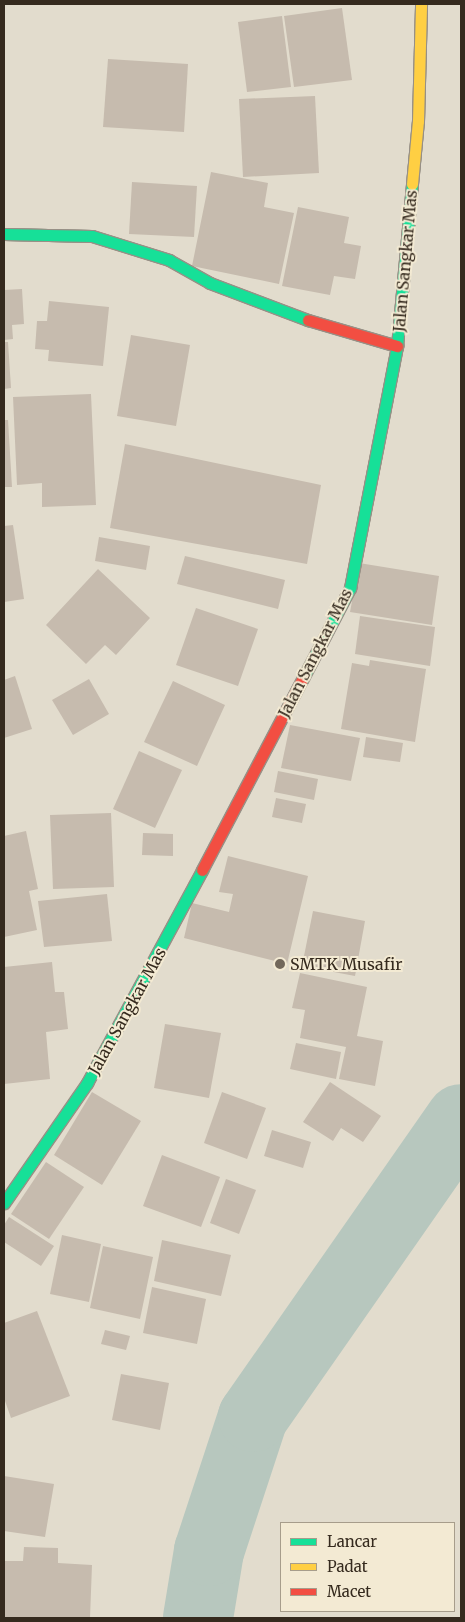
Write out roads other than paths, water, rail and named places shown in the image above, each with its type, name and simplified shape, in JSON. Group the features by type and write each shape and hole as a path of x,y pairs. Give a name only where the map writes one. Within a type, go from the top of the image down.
{"street":[{"name":"Jalan Sangkar Mas","path":"4,1203 87,1083 128,1011 350,588 398,346 418,121 421,4"},
{"path":"4,234 92,236 169,260 210,283 295,316 398,346"}],"waterway":[{"path":"198,1618 209,1551 253,1417 461,1119"}],"place":[{"name":"SMTK Musafir","path":"280,964"}]}
